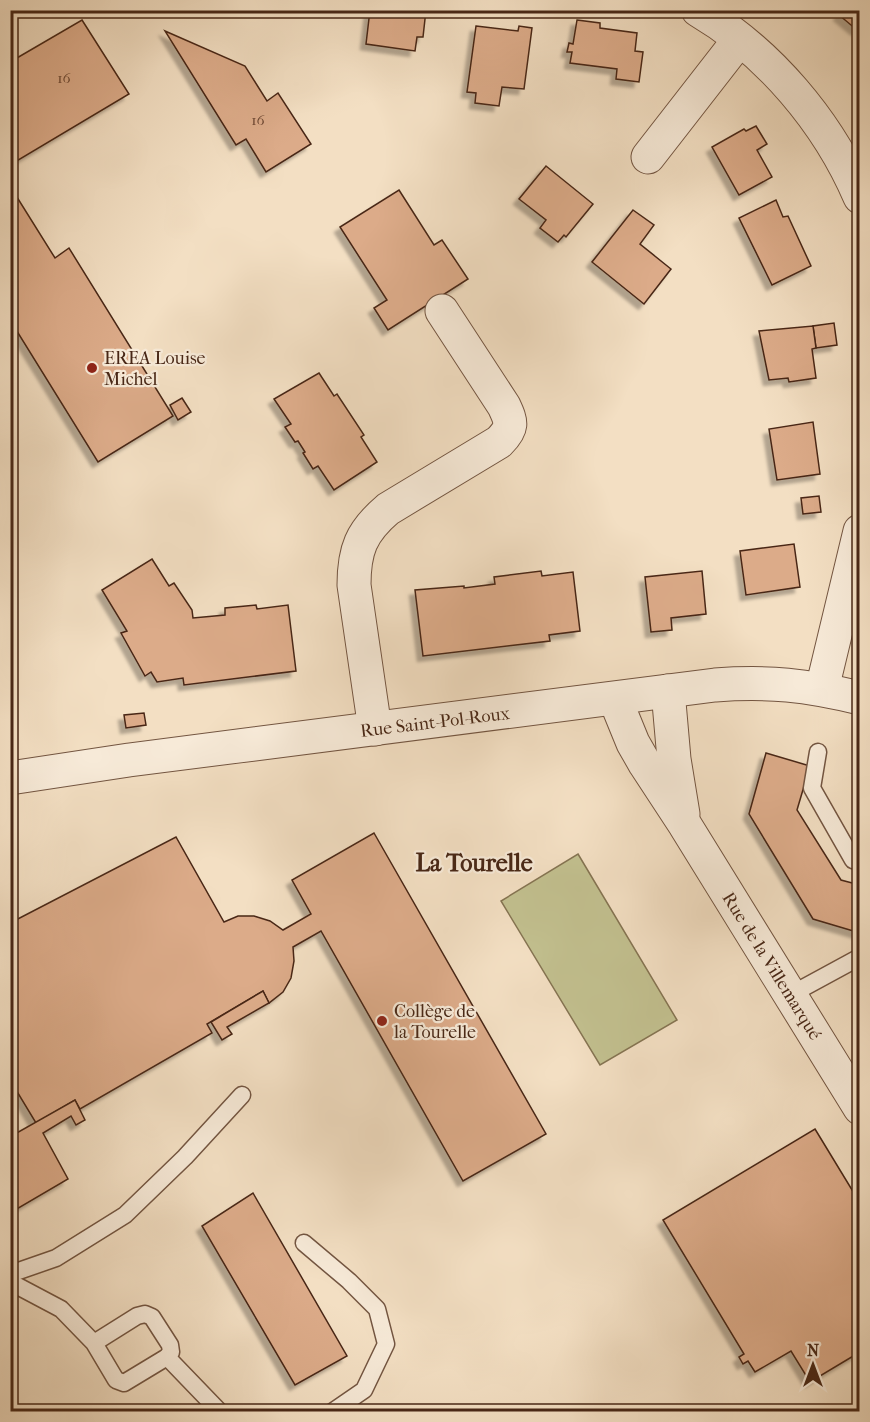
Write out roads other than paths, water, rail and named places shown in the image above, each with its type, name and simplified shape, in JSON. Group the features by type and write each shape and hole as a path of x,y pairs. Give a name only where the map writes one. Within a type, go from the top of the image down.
{"street":[{"path":"698,10 740,40 772,68 818,121 860,197"},
{"path":"648,157 740,40"},
{"path":"375,729 354,585 354,562 358,546 375,521 388,509 499,442 510,427 510,420 504,406 442,311"},
{"path":"822,689 860,531"},
{"name":"Rue Saint-Pol-Roux","path":"10,778 668,691 745,683 795,684 860,698"},
{"name":"Rue de la Villemarqué","path":"668,691 674,759 685,825"},
{"name":"Rue de la Villemarqué","path":"615,699 633,743 645,764 860,1108"}],"lane":[{"path":"818,752 812,788 853,860 860,862"},
{"path":"790,995 860,957"},
{"path":"10,1274 56,1258 125,1215 185,1157 242,1095"},
{"path":"304,1243 350,1281 376,1309 386,1344 364,1390 332,1412"},
{"path":"10,1282 61,1309 94,1343 116,1380 124,1383 167,1357 171,1352 170,1346 152,1317 145,1314 137,1316 94,1343"},
{"path":"167,1357 220,1412"}],"place":[{"name":"EREA Louise Michel","path":"92,368"},
{"name":"Collège de la Tourelle","path":"382,1021"}],"district":[{"name":"La Tourelle","path":"474,863"}]}
